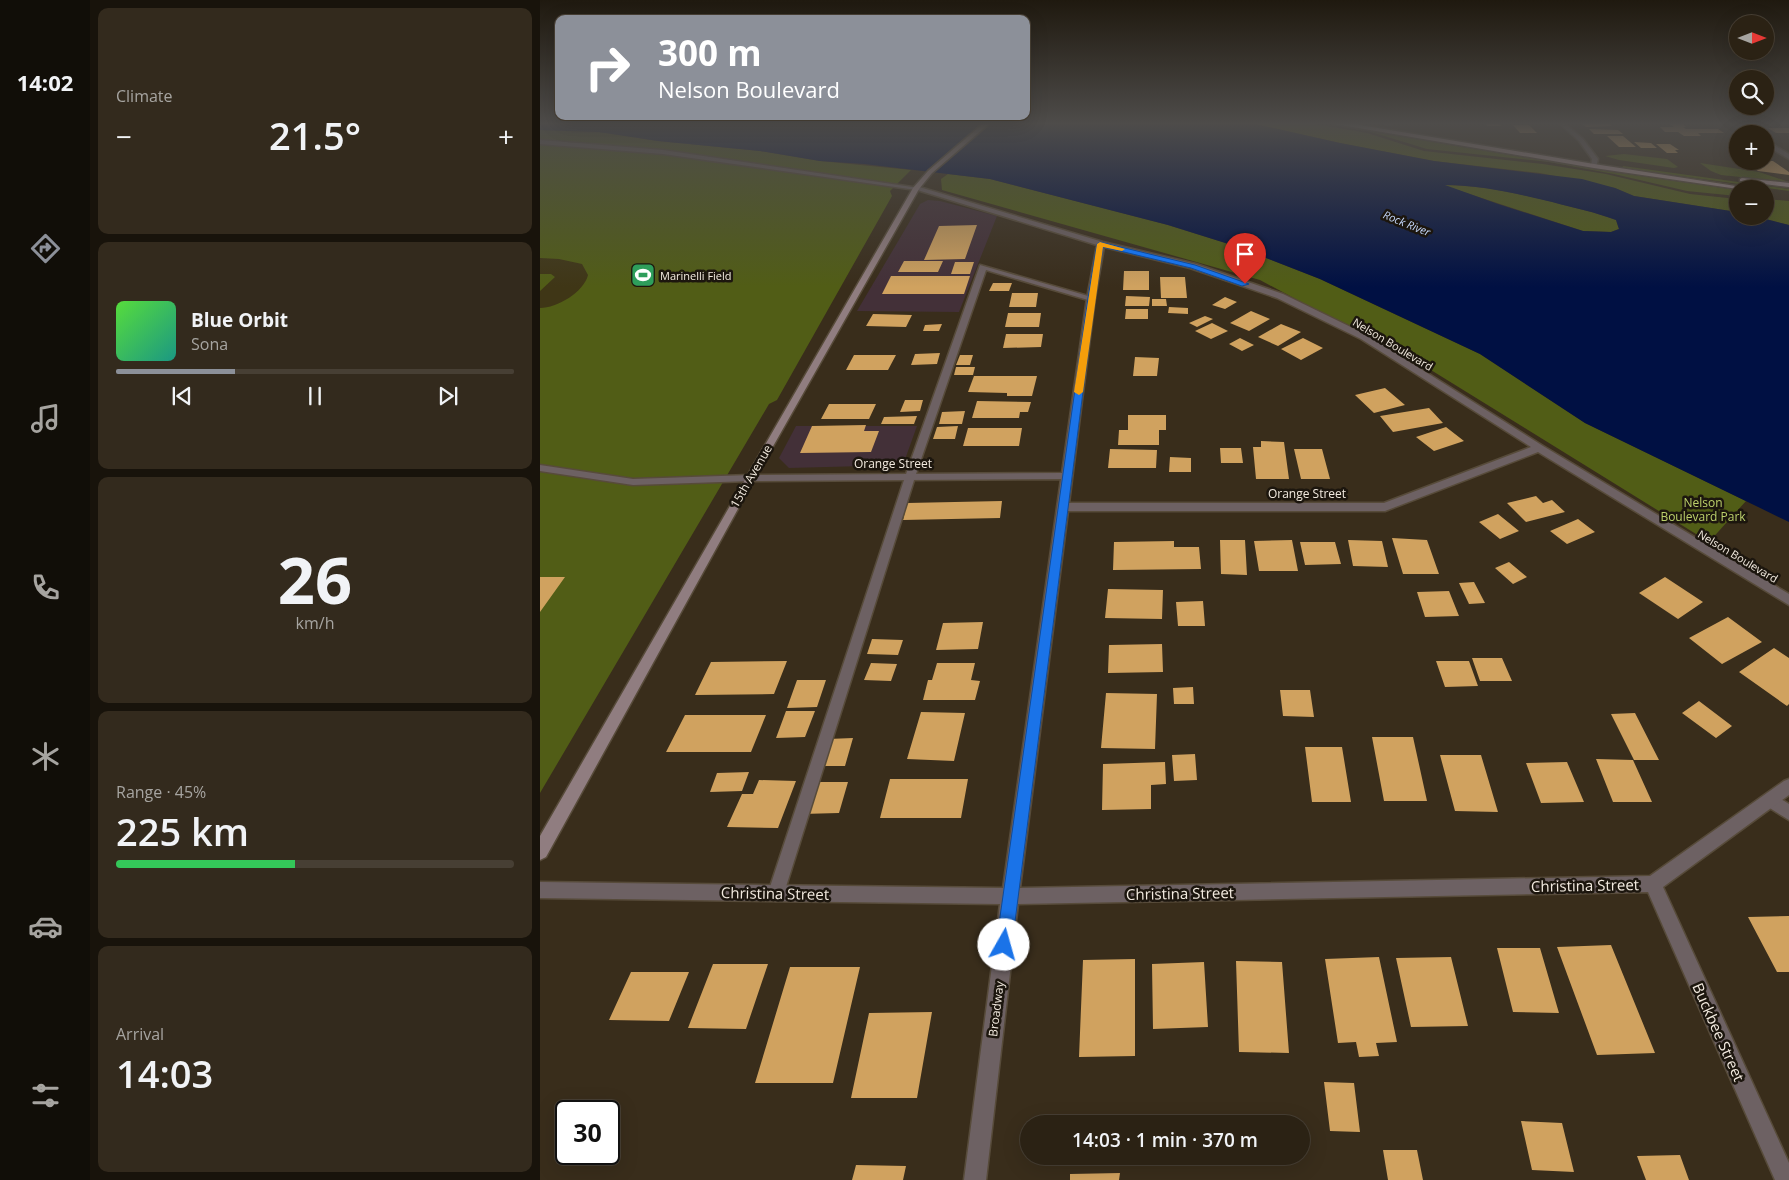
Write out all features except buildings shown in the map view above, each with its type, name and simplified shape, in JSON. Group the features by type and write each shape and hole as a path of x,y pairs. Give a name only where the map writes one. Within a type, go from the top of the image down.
{"main road":[{"name":"15th Avenue","path":"540,852 750,478 916,188 926,177"},
{"path":"1682,177 1729,185"},
{"path":"1720,177 1728,178"},
{"path":"1738,179 1788,185"},
{"path":"1774,191 1781,192"}],"street":[{"name":"Nelson Boulevard","path":"839,177 916,188 1100,244 1193,266 1280,296 1364,337 1539,448 1789,600"},
{"name":"Broadway","path":"975,1180 1010,896 1091,298 1100,244"},
{"path":"776,893 910,477 983,267 1091,298"},
{"name":"Orange Street","path":"1063,507 1385,507 1539,448"},
{"name":"Orange Street","path":"540,468 633,482 750,478 1067,476"},
{"name":"Christina Street","path":"540,890 1010,896 1653,884 1789,786"},
{"path":"1771,800 1789,813"},
{"name":"Buckbee Street","path":"1653,884 1786,1180"}],"shaded area":[{"path":"928,200 940,201 997,216 959,312 857,311 920,204"},
{"path":"796,426 917,426 903,465 789,468 779,458"}],"green space":[{"path":"540,177 904,177 890,191 892,196 777,400 769,404 540,793"},
{"name":"Nelson Boulevard Park","path":"944,177 974,177 990,179 1168,225 1235,246 1320,279 1480,354 1585,423 1746,501 1709,542 1384,341 1318,311 1260,280 942,190 941,179"},
{"path":"1560,177 1619,177 1690,194 1729,198 1729,211 1634,196 1615,188"},
{"path":"1627,177 1648,177 1729,189 1729,195 1687,191"},
{"path":"1688,177 1729,181 1729,183"},
{"path":"1741,177 1774,177 1789,182"},
{"path":"1442,185 1484,188 1553,202 1616,220 1619,229 1611,232 1583,231"},
{"path":"1774,187 1789,189 1789,191 1774,189"},
{"path":"1774,200 1789,201 1789,225 1774,221"}],"sand":[{"path":"540,258 559,259 582,264 588,275 581,287 569,298 554,305 540,308 540,291 555,277 551,274 540,274"}],"water":[{"name":"Rock River","path":"974,177 1566,177 1582,179 1615,188 1634,196 1729,211 1729,225 1774,225 1774,221 1789,225 1789,522 1585,423 1480,354 1320,279 1235,246 1168,225 990,179","holes":["1445,185 1486,188 1592,212 1616,220 1619,229 1611,232 1583,231"]}],"slow traffic":[{"path":"1079,392 1100,244 1122,249"}],"place":[{"name":"Marinelli Field","path":"643,275"}],"route":[{"path":"1004,945 1091,298 1100,244 1193,266 1245,284"}]}
